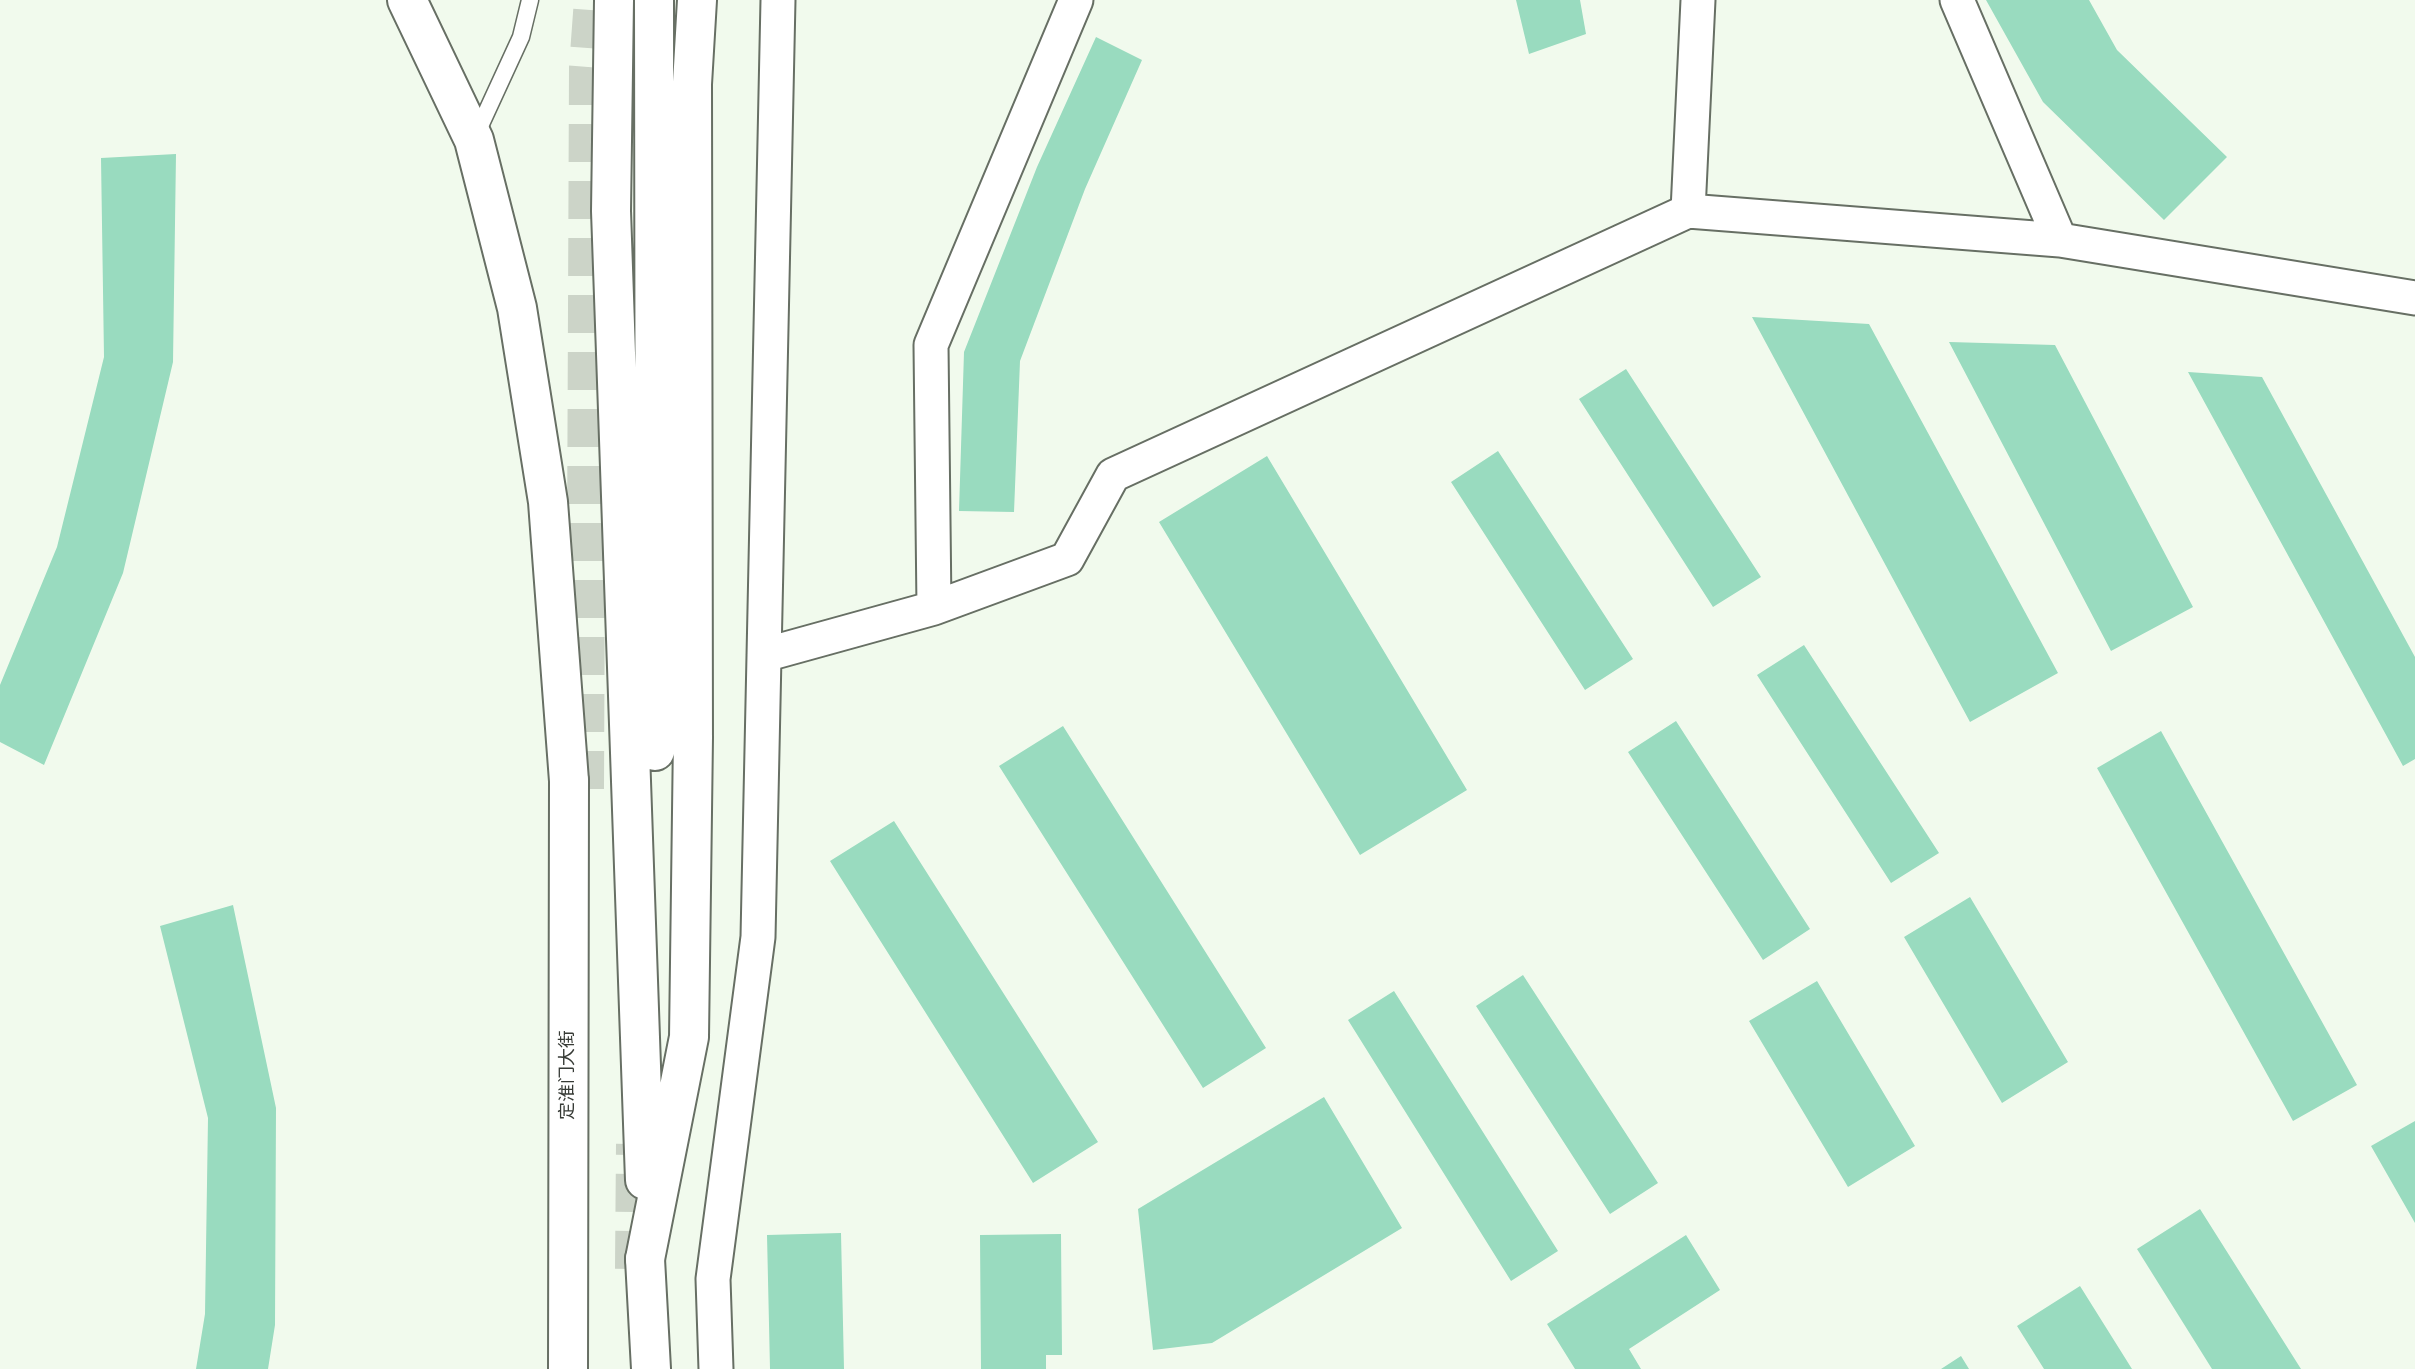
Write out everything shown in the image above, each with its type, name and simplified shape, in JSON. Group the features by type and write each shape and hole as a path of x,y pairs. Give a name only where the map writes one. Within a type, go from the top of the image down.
{"main road":[{"name":"定淮门大街","path":"407,0 474,140 516,308 548,502 569,781 568,1369"},
{"path":"614,0 611,211 645,1191 645,1259 652,1369"},
{"path":"645,1191 654,935 654,0"},
{"path":"645,1259 689,1037 693,737 692,84 697,0"}],"street":[{"path":"716,1369 712,1279 758,937 778,0"},
{"path":"934,608 931,345 1076,0"},
{"path":"1688,211 1698,0"},
{"path":"1957,0 2060,240"},
{"path":"764,655 934,608 1067,559 1113,475 1688,211 2060,240 2415,298"}],"lane":[{"path":"474,140 521,37 530,0"}],"building":[{"path":"1516,0 1580,0 1586,34 1529,54"},
{"path":"1986,0 2089,0 2117,50 2227,157 2164,220 2043,102"},
{"path":"1096,37 1142,60 1085,189 1020,361 1014,512 959,511 964,352 1037,167"},
{"path":"176,154 173,362 123,573 44,765 0,742 0,685 57,547 104,357 101,158"},
{"path":"1752,317 1869,324 2058,673 1970,722"},
{"path":"1949,342 2055,345 2193,607 2111,651"},
{"path":"1626,369 1761,577 1713,607 1579,399"},
{"path":"2188,372 2262,377 2415,657 2415,759 2403,766"},
{"path":"1498,451 1633,659 1585,690 1451,482"},
{"path":"1267,456 1467,790 1360,855 1159,522"},
{"path":"1804,645 1939,853 1891,883 1757,675"},
{"path":"1676,721 1810,929 1763,960 1628,752"},
{"path":"1063,726 1266,1048 1203,1088 999,766"},
{"path":"2161,731 2357,1085 2293,1121 2097,768"},
{"path":"894,821 1098,1142 1033,1183 830,861"},
{"path":"1970,897 2068,1062 2002,1103 1904,937"},
{"path":"233,905 276,1108 275,1325 268,1369 196,1369 205,1314 208,1118 160,926"},
{"path":"1523,975 1658,1183 1610,1214 1476,1006"},
{"path":"1817,981 1915,1146 1848,1187 1749,1021"},
{"path":"1394,991 1558,1251 1511,1281 1348,1020"},
{"path":"1324,1097 1402,1228 1212,1343 1153,1350 1138,1209"},
{"path":"2415,1121 2415,1223 2371,1146"},
{"path":"2200,1209 2301,1369 2212,1369 2137,1249"},
{"path":"841,1233 844,1369 770,1369 767,1235"},
{"path":"1061,1234 1062,1355 1046,1355 1046,1369 981,1369 980,1235"},
{"path":"1686,1235 1720,1290 1629,1349 1641,1369 1575,1369 1547,1324"},
{"path":"2080,1286 2132,1369 2044,1369 2017,1326"},
{"path":"1961,1356 1969,1369 1941,1369"}],"tunnel":[{"path":"585,789 588,68 593,0"},
{"path":"634,1269 635,1144"}]}
